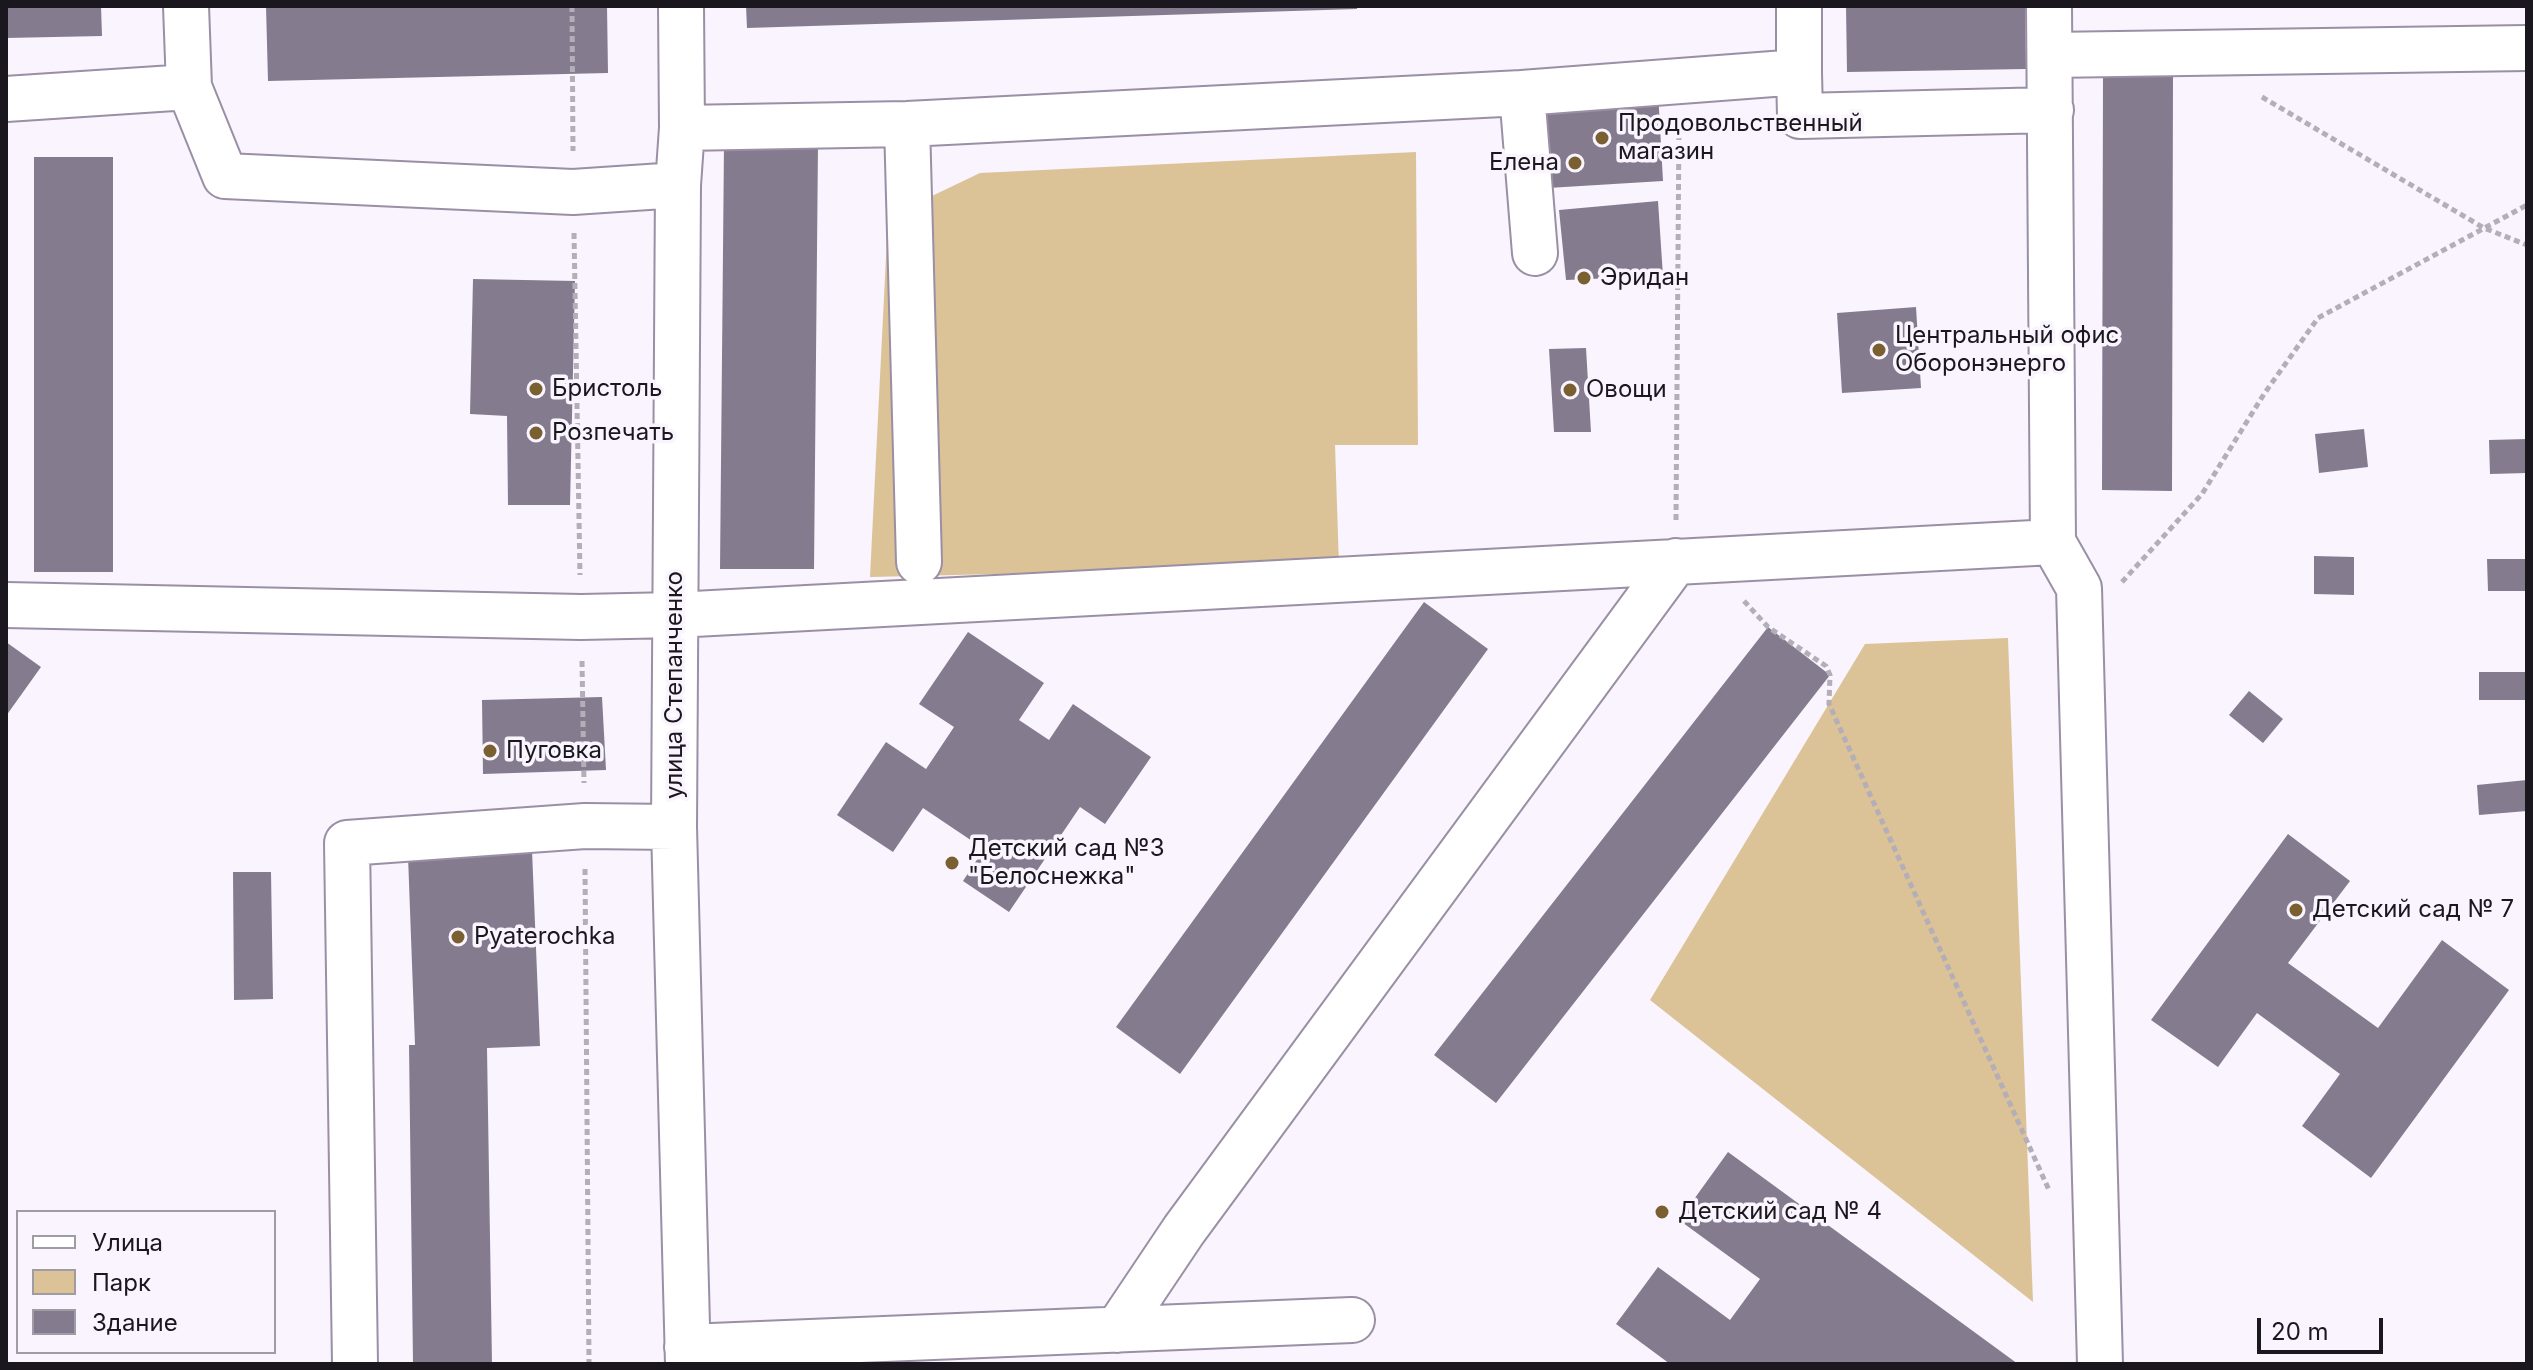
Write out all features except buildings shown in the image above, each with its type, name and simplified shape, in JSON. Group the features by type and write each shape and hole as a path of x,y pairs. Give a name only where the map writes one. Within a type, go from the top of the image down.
{"street":[{"path":"186,6 189,87 225,176 573,192 678,185"},
{"name":"улица Степанченко","path":"681,6 674,827 688,1356"},
{"path":"1799,6 1800,116 2051,110"},
{"path":"2049,6 2053,542 2079,588 2100,1364"},
{"path":"2050,55 2527,48"},
{"path":"682,128 907,124 1522,93 1799,72"},
{"path":"6,99 189,87"},
{"path":"1522,93 1535,253"},
{"path":"907,124 919,562"},
{"path":"6,605 581,617 675,615 2053,542"},
{"path":"1117,1330 1193,1217 1691,561"},
{"path":"355,1364 347,843 585,826 674,827"},
{"path":"688,1356 1117,1330 1352,1320"}],"path":[{"path":"572,6 585,826 589,1364"},
{"path":"1678,82 1691,561 1768,627 1826,666 1830,675 1829,704 2052,1195"},
{"path":"2256,94 2484,228 2527,245"},
{"path":"2079,588 2121,583 2202,494 2264,394 2318,318 2527,205"}],"green space":[{"path":"1416,152 1418,445 1335,445 1339,566 870,577 888,217 980,173"},
{"path":"2008,638 2033,1302 1650,1000 1865,644"}],"place":[{"name":"Продовольственный магазин","path":"1602,138"},
{"name":"Елена","path":"1575,163"},
{"name":"Эридан","path":"1584,278"},
{"name":"Центральный офис Оборонэнерго","path":"1879,350"},
{"name":"Бристоль","path":"536,389"},
{"name":"Овощи","path":"1570,390"},
{"name":"Розпечать","path":"536,433"},
{"name":"Пуговка","path":"490,751"},
{"name":"Детский сад №3 \"Белоснежка\"","path":"952,863"},
{"name":"Детский сад № 7","path":"2296,910"},
{"name":"Pyaterochka","path":"458,937"},
{"name":"Детский сад № 4","path":"1662,1212"}]}
